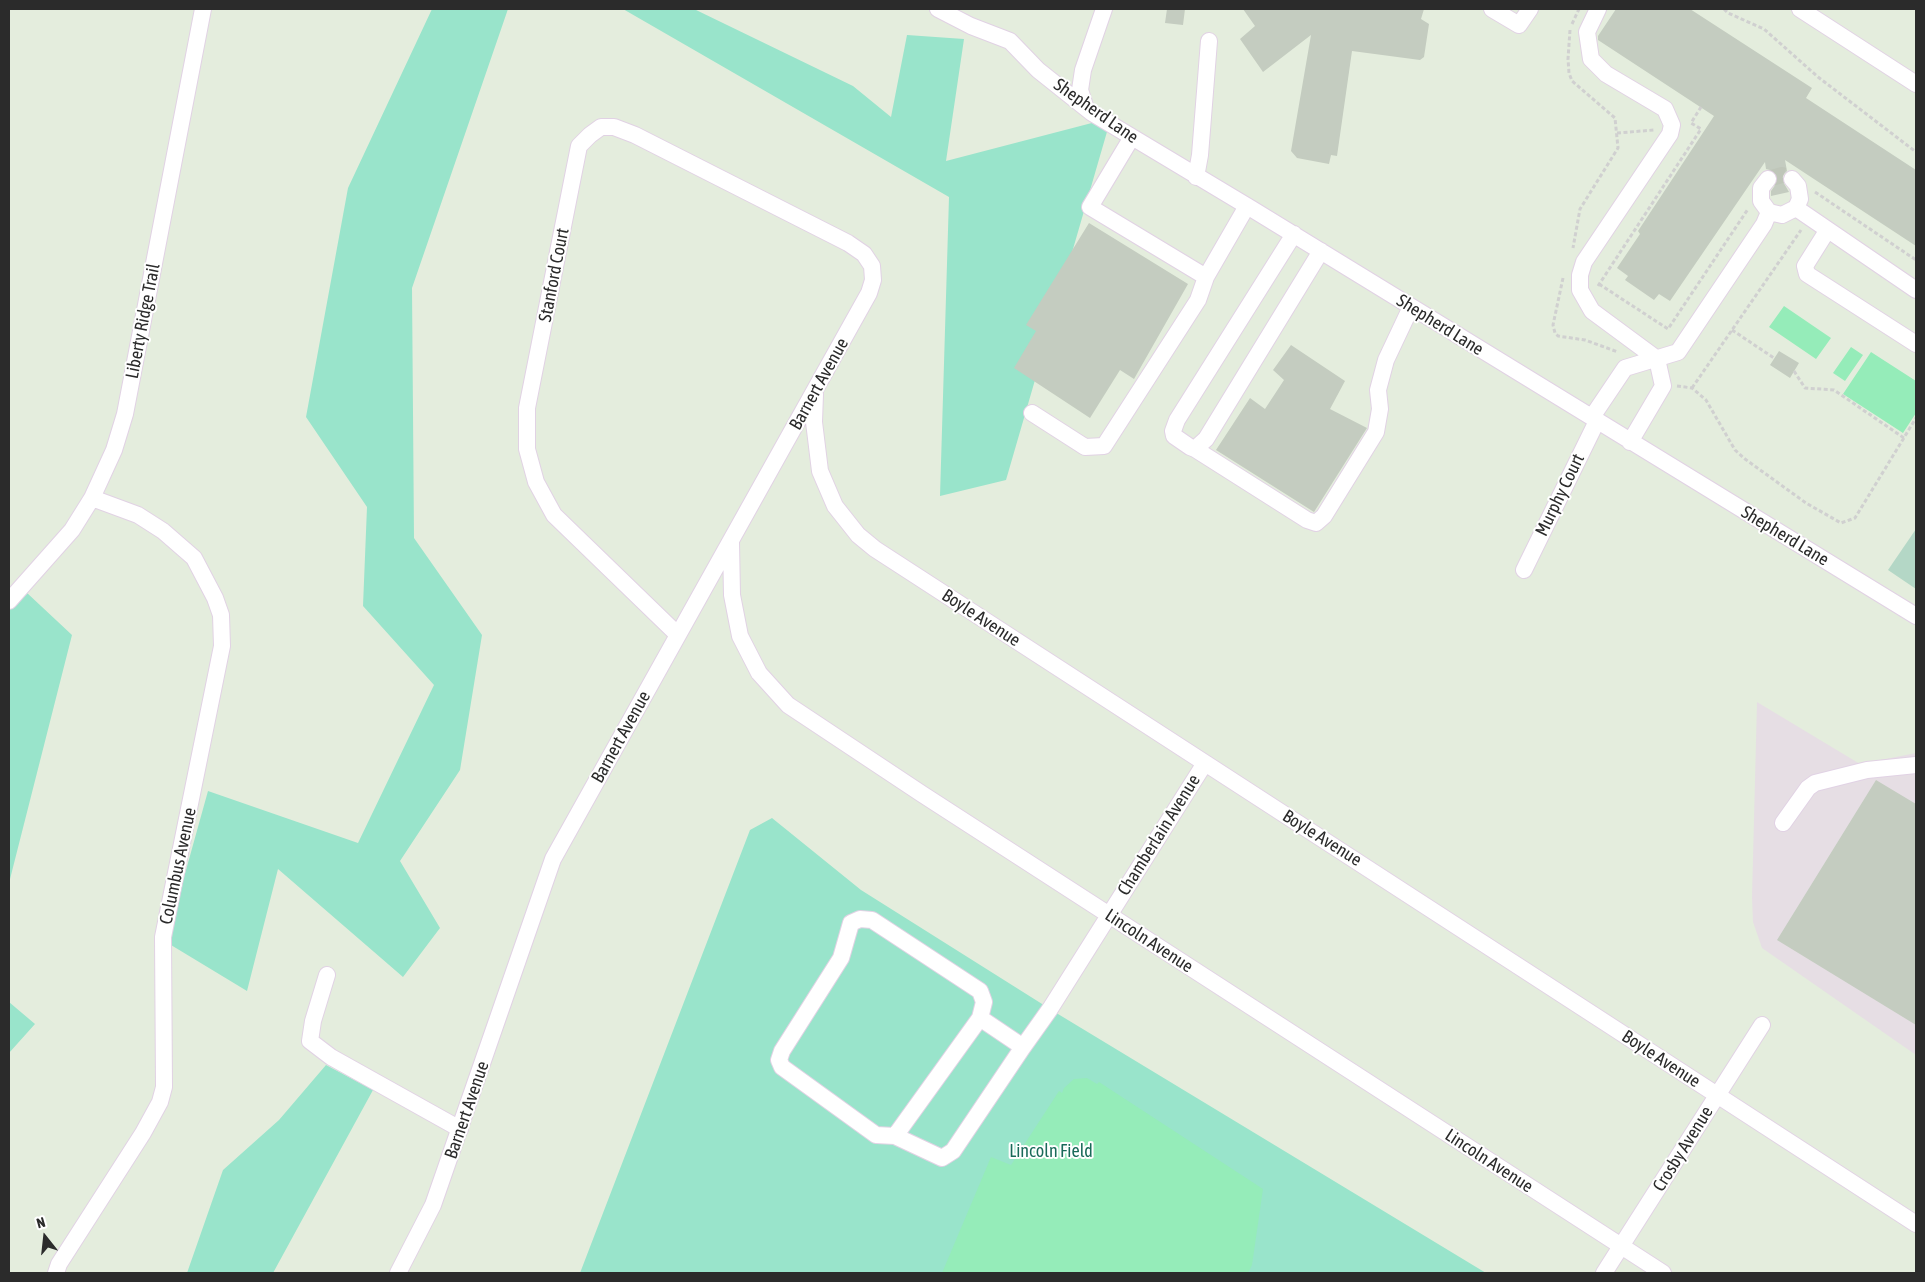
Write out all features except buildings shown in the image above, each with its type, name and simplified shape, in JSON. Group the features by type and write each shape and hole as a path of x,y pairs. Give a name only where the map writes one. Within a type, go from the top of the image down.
{"street":[{"name":"Liberty Ridge Trail","path":"9,601 49,559 72,530 92,498 114,450 125,414 203,9"},
{"name":"Shepherd Lane","path":"938,9 971,26 1010,41 1038,70 1092,113 1322,251 1916,616"},
{"path":"1085,106 1080,90 1083,70 1104,9"},
{"path":"1492,9 1519,25 1530,9"},
{"path":"1598,9 1586,32 1591,59 1606,74 1665,109 1672,125 1670,134 1584,262 1580,275 1580,290 1592,311 1657,359 1663,386 1630,442"},
{"path":"1800,9 1916,84"},
{"path":"1196,176 1200,155 1209,41"},
{"name":"Stanford Court","path":"678,635 554,514 536,482 527,449 527,408 579,146 590,135 601,128 614,127 623,130 837,238"},
{"path":"1132,137 1090,207 1206,277"},
{"path":"1768,178 1764,182 1760,194 1764,207 1769,212 1782,215 1796,208 1800,192 1792,179"},
{"path":"1032,414 1085,446 1104,446 1198,300 1206,277 1247,206"},
{"path":"1796,208 1916,290"},
{"name":"Murphy Court","path":"1524,570 1595,419 1625,368 1678,352 1764,224 1769,212"},
{"path":"1827,231 1805,266 1807,274 1916,344"},
{"path":"1294,234 1177,420 1173,431 1174,436 1307,520 1316,523 1324,516 1376,432 1380,409 1378,390 1386,360 1411,307"},
{"name":"Barnert Avenue","path":"398,1273 433,1205 553,859 869,293 873,280 872,266 864,254 837,238"},
{"path":"1195,449 1206,439 1322,251"},
{"name":"Boyle Avenue","path":"815,391 814,422 820,471 835,506 858,534 906,570 1916,1224"},
{"name":"Columbus Avenue","path":"56,1273 59,1264 143,1134 160,1102 164,1087 164,937 222,646 221,615 216,598 194,558 163,531 138,515 92,498"},
{"name":"Lincoln Avenue","path":"731,541 732,594 740,636 759,673 788,704 1109,915 1663,1273"},
{"name":"Chamberlain Avenue","path":"895,1136 942,1158 953,1151 1050,1009 1205,763"},
{"path":"1783,823 1808,788 1815,783 1867,770 1916,765"},
{"path":"860,918 872,920 980,991 984,1002 980,1018 895,1136 876,1135 782,1067 779,1060 782,1052 840,958 851,923 860,918"},
{"path":"327,975 313,1021 310,1041 332,1056 460,1129"},
{"path":"980,1018 1023,1046"},
{"name":"Crosby Avenue","path":"1604,1273 1762,1025"}],"path":[{"path":"1571,255 1577,237 1580,209 1618,148 1615,118 1583,92 1572,81 1569,73 1570,34 1574,16 1579,9"},
{"path":"1724,9 1728,13 1764,29 1818,77 1916,152"},
{"path":"1586,303 1701,129 1691,123 1701,107"},
{"path":"1617,133 1659,130"},
{"path":"1812,191 1916,260"},
{"path":"1599,284 1668,329 1752,202"},
{"path":"1692,388 1802,227"},
{"path":"1565,272 1553,325 1555,333 1558,336 1585,340 1616,350 1621,354 1618,358"},
{"path":"1732,330 1774,358"},
{"path":"1794,371 1805,388 1834,390 1904,438"},
{"path":"1672,388 1692,388 1712,407 1732,446 1740,454 1806,504 1841,522 1855,518 1916,418"}],"shaded area":[{"path":"1757,702 1860,764 1916,753 1916,1055 1762,948 1753,922 1752,897"}],"green space":[{"path":"432,9 508,9 412,288 414,538 482,635 460,770 400,861 440,928 403,977 278,869 247,991 166,942 208,791 358,843 434,685 363,606 367,507 306,417 348,188"},
{"path":"623,9 694,9 853,86 891,117 907,35 964,39 946,161 1111,118 1006,480 940,496 949,197"},
{"path":"1784,306 1831,338 1816,359 1769,327"},
{"path":"1851,347 1863,355 1845,381 1833,373"},
{"path":"1871,352 1916,381 1916,413 1903,433 1843,394"},
{"path":"1916,529 1916,589 1888,570"},
{"path":"26,592 72,635 9,883 9,606"},
{"name":"Lincoln Field","path":"772,818 861,890 1058,1014 1486,1273 580,1273 750,830"},
{"path":"9,1002 35,1024 9,1053"},
{"path":"326,1065 373,1090 273,1273 187,1273 223,1170 279,1120"},
{"path":"1087,1078 1097,1084 1099,1082 1263,1189 1252,1265 1248,1273 942,1273 991,1157 1011,1165 1059,1091 1062,1093 1064,1088 1074,1079"}],"tunnel":[{"path":"1768,179 1782,175 1792,179"}]}
